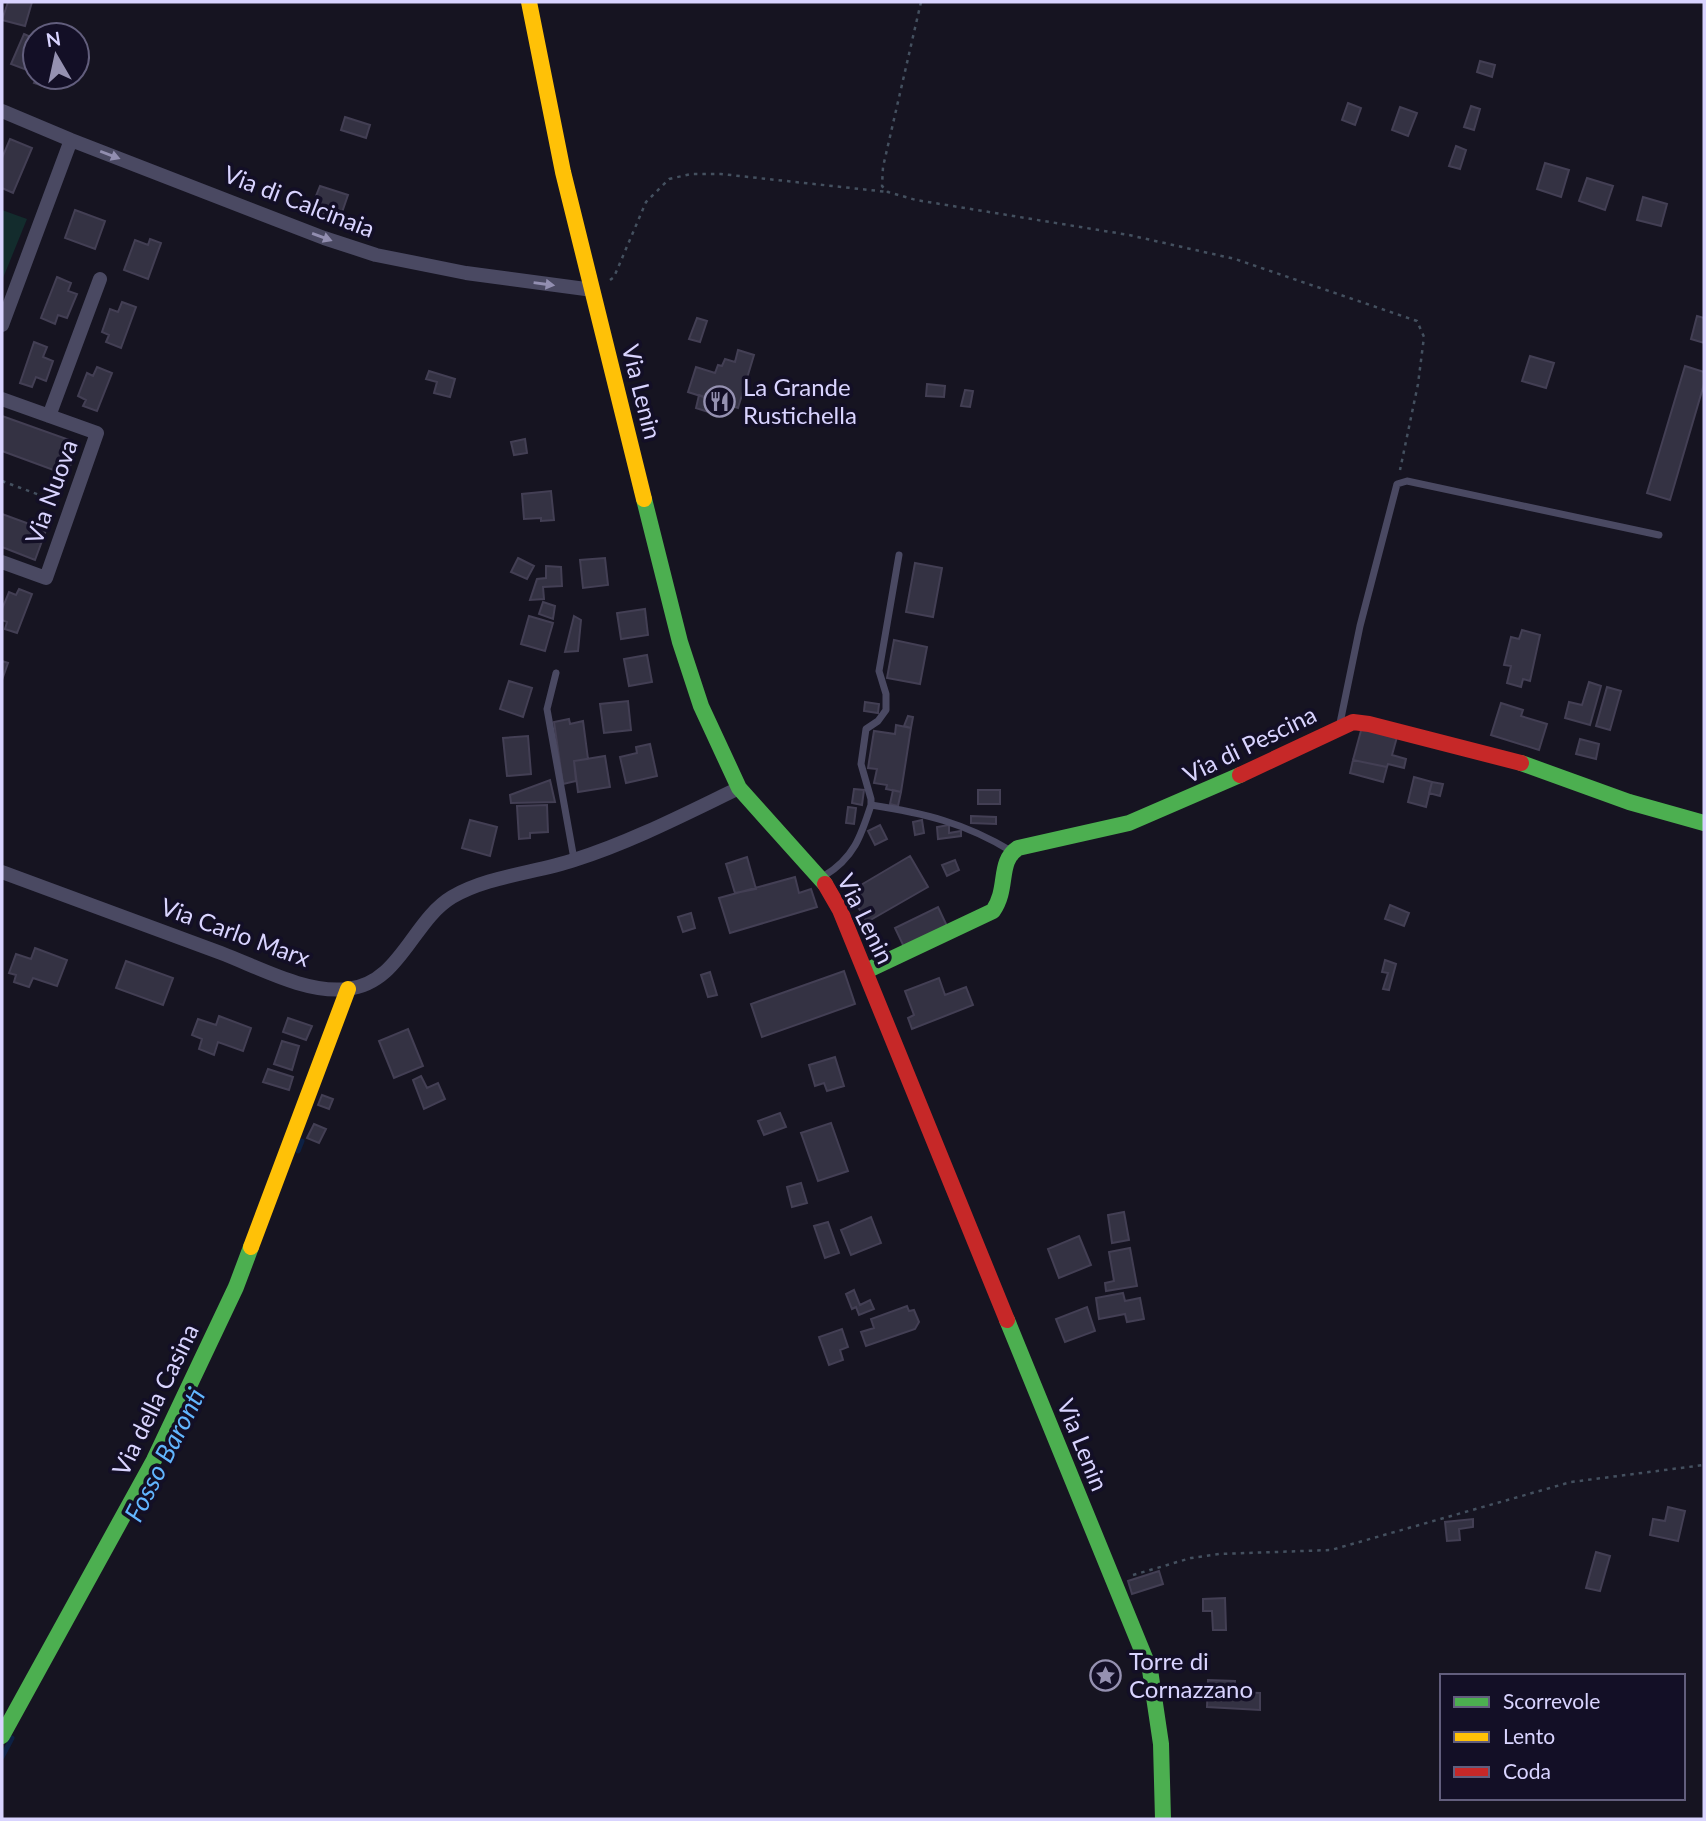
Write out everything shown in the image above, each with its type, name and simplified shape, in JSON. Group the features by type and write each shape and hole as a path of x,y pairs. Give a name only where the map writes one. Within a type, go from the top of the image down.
{"street":[{"name":"Via Lenin","path":"529,2 563,172 683,652 701,706 739,788 821,878 840,910 866,971 1150,1670 1163,1761 1163,1819"},
{"name":"Via di Calcinaia","path":"2,111 324,239 376,255 466,273 593,290"},
{"path":"2,325 71,140"},
{"path":"49,416 100,279"},
{"name":"Via Nuova","path":"2,399 97,433 46,578 2,562"},
{"name":"Via di Pescina","path":"1012,851 1048,840 1129,823 1169,809 1353,722 1456,744 1522,763 1629,802 1704,823"},
{"name":"Via Carlo Marx","path":"2,872 229,956 278,977 294,982 348,989 370,983 382,975 442,903 466,889 575,860 641,835 739,788"},
{"path":"866,971 993,911 1004,888 1004,865 1012,851"},
{"name":"Via della Casina","path":"2,1736 154,1460 231,1298 348,989"}],"lane":[{"path":"1339,727 1360,626 1397,484 1407,481 1659,535"},
{"path":"821,878 836,869 856,847 871,805 872,799 861,764 866,729 886,710 886,694 879,671 899,555"},
{"path":"556,673 547,709 575,860"},
{"path":"871,805 943,819 967,827 1012,851"}],"path":[{"path":"888,192 882,186 883,167 921,2"},
{"path":"593,290 614,277 646,202 668,179 691,174 721,174 888,192 916,200 1129,234 1235,259 1416,321 1424,337 1423,349 1397,484"},
{"path":"2,481 71,507"},
{"path":"1113,1581 1191,1558 1219,1554 1331,1550 1571,1482 1704,1465"}],"green space":[{"path":"2,210 27,219 3,278 2,278"}],"building":[{"path":"8,2 32,2 26,21 21,21 21,25 2,20"},
{"path":"21,41 21,68 11,64"},
{"path":"1480,61 1495,65 1492,77 1477,72"},
{"path":"1348,103 1361,108 1355,125 1342,120"},
{"path":"1471,106 1480,109 1474,130 1464,127"},
{"path":"1400,107 1417,113 1408,136 1392,130"},
{"path":"345,117 370,125 366,138 341,130"},
{"path":"10,139 32,148 13,193 2,188 2,158"},
{"path":"1456,146 1466,150 1460,169 1449,166"},
{"path":"1545,163 1569,170 1561,197 1537,189"},
{"path":"1587,178 1613,186 1605,210 1579,201"},
{"path":"320,186 348,195 338,224 319,217 322,210 312,206"},
{"path":"1643,197 1667,204 1661,226 1637,220"},
{"path":"75,210 105,221 95,249 65,238"},
{"path":"150,239 161,243 148,279 124,270 135,240 148,245"},
{"path":"57,277 71,283 68,291 77,294 67,318 58,315 55,324 41,318"},
{"path":"122,302 136,307 121,348 106,342 109,335 102,332 110,309 118,312"},
{"path":"1697,316 1704,318 1704,343 1691,339"},
{"path":"697,318 707,321 700,342 689,339"},
{"path":"34,342 47,347 43,357 53,361 46,381 36,377 32,387 20,383"},
{"path":"738,350 754,355 738,408 688,392 696,367 715,373 718,365 722,366 725,359 735,362"},
{"path":"1530,356 1554,363 1546,388 1522,381"},
{"path":"1685,366 1704,372 1704,384 1670,500 1647,493"},
{"path":"97,367 112,373 97,411 83,406 86,400 78,396 87,373 93,376"},
{"path":"429,371 455,379 450,397 434,393 437,382 426,379"},
{"path":"927,384 945,386 944,397 926,396"},
{"path":"965,390 973,391 970,407 961,406"},
{"path":"699,395 725,404 721,416 696,408"},
{"path":"2,416 78,443 67,475 2,451"},
{"path":"525,439 527,453 514,455 511,442"},
{"path":"551,491 554,520 524,519 522,494"},
{"path":"2,514 46,530 35,560 2,547"},
{"path":"518,558 534,566 527,579 511,572"},
{"path":"605,558 608,585 583,588 580,560"},
{"path":"915,563 942,568 933,617 906,612"},
{"path":"546,566 561,567 562,586 543,587 544,599 530,600 537,579 546,578"},
{"path":"19,589 32,594 17,633 5,629 7,622 2,620 2,609 9,592 16,595"},
{"path":"543,602 555,606 553,619 539,614"},
{"path":"645,609 648,635 621,639 617,613"},
{"path":"529,616 553,623 545,651 521,644"},
{"path":"574,616 581,620 578,651 565,652"},
{"path":"1522,630 1540,635 1530,681 1523,679 1521,687 1507,683 1511,666 1504,665 1511,637 1519,639"},
{"path":"894,640 927,647 920,684 887,678"},
{"path":"647,655 652,682 629,686 624,659"},
{"path":"2,661 8,663 2,680"},
{"path":"509,681 532,688 523,717 500,709"},
{"path":"1589,682 1601,686 1590,725 1565,718 1569,702 1582,705"},
{"path":"1607,687 1621,691 1610,730 1596,726"},
{"path":"628,701 631,730 604,733 600,704"},
{"path":"865,702 879,704 878,713 864,711"},
{"path":"1501,703 1523,710 1521,716 1547,724 1539,750 1491,735"},
{"path":"908,716 913,717 911,728 904,726"},
{"path":"569,719 570,724 583,721 588,759 574,761 576,781 563,784 554,722"},
{"path":"896,725 911,728 901,792 886,789 887,785 874,783 877,769 868,768 874,731 895,734"},
{"path":"1362,727 1397,737 1392,755 1406,759 1404,768 1353,760"},
{"path":"528,736 531,774 507,776 503,738"},
{"path":"1580,739 1599,744 1596,759 1576,754"},
{"path":"650,744 657,776 626,783 620,757 637,753 636,747"},
{"path":"605,756 610,787 578,792 574,761"},
{"path":"1353,760 1387,767 1383,782 1350,773"},
{"path":"1414,777 1432,782 1426,807 1408,802"},
{"path":"550,780 555,802 511,803 510,795"},
{"path":"1432,782 1443,784 1440,796 1429,793"},
{"path":"854,789 864,790 862,805 852,803"},
{"path":"893,790 901,792 898,806 890,804"},
{"path":"978,790 1000,790 1000,804 978,804"},
{"path":"547,805 548,832 530,833 530,838 519,839 517,806"},
{"path":"848,807 856,808 854,824 846,823"},
{"path":"971,816 996,817 996,824 971,823"},
{"path":"470,820 497,827 490,856 462,848"},
{"path":"922,820 924,833 915,835 913,822"},
{"path":"880,825 887,839 875,845 868,831"},
{"path":"949,825 949,833 961,831 961,836 938,839 937,827"},
{"path":"910,856 928,887 867,922 849,892"},
{"path":"747,857 756,889 735,893 726,864"},
{"path":"955,860 959,870 947,876 942,865"},
{"path":"795,877 799,893 811,889 817,907 730,933 719,898"},
{"path":"1390,905 1409,913 1404,926 1385,919"},
{"path":"938,907 947,926 904,947 895,928"},
{"path":"691,913 695,928 683,932 678,917"},
{"path":"35,948 67,960 57,986 33,978 29,987 14,982 16,975 9,973 16,954 31,959"},
{"path":"1385,960 1396,964 1389,990 1383,989 1388,973 1382,972"},
{"path":"126,961 173,978 163,1005 116,988"},
{"path":"844,971 855,1004 762,1037 751,1004"},
{"path":"710,972 717,995 708,997 701,975"},
{"path":"939,978 945,995 966,987 973,1005 912,1029 908,1018 914,1015 905,991"},
{"path":"219,1016 251,1028 243,1051 218,1042 214,1055 199,1049 202,1039 192,1035 198,1019 216,1025"},
{"path":"288,1018 312,1026 306,1040 283,1032"},
{"path":"408,1029 423,1066 394,1078 379,1041"},
{"path":"282,1041 299,1046 292,1070 274,1064"},
{"path":"835,1057 844,1086 827,1091 824,1083 815,1086 809,1065"},
{"path":"268,1069 293,1077 289,1090 263,1082"},
{"path":"421,1076 427,1088 438,1083 445,1099 424,1109 413,1080"},
{"path":"322,1095 333,1099 329,1109 318,1105"},
{"path":"780,1113 786,1127 764,1135 758,1121"},
{"path":"831,1123 848,1171 818,1181 801,1133"},
{"path":"314,1124 326,1129 319,1143 307,1138"},
{"path":"801,1183 807,1203 792,1207 787,1187"},
{"path":"1124,1212 1129,1240 1112,1243 1108,1215"},
{"path":"871,1217 881,1243 851,1255 841,1230"},
{"path":"828,1222 839,1253 825,1258 814,1226"},
{"path":"1079,1236 1091,1265 1059,1278 1048,1249"},
{"path":"1130,1248 1137,1286 1106,1291 1105,1283 1114,1281 1109,1252"},
{"path":"854,1290 860,1305 870,1300 874,1309 859,1315 856,1307 852,1309 846,1294"},
{"path":"1123,1293 1125,1301 1140,1298 1144,1319 1127,1322 1125,1314 1099,1319 1096,1298"},
{"path":"907,1306 909,1311 914,1310 919,1322 915,1329 866,1346 861,1332 874,1328 871,1319"},
{"path":"1087,1307 1095,1331 1065,1342 1056,1319"},
{"path":"842,1329 848,1347 840,1350 843,1360 829,1365 819,1337"},
{"path":"1668,1507 1685,1511 1678,1541 1650,1535 1653,1519 1665,1521"},
{"path":"1473,1519 1473,1527 1459,1529 1460,1540 1447,1541 1445,1522"},
{"path":"1596,1552 1610,1556 1600,1591 1586,1588"},
{"path":"1159,1571 1163,1584 1132,1594 1128,1581"},
{"path":"1225,1598 1226,1630 1213,1630 1212,1611 1203,1611 1203,1599"},
{"path":"1208,1680 1235,1681 1234,1692 1260,1693 1260,1710 1207,1707"}],"waterway":[{"name":"Fosso Baronti","path":"298,1151 302,1141"},
{"name":"Fosso Baronti","path":"2,1757 12,1738"}],"traffic: fast":[{"path":"644,499 680,642 701,706 739,788 825,884"},
{"path":"1521,763 1629,802 1704,823"},
{"path":"866,971 993,911 1001,893 1007,861 1018,848 1129,823 1240,775"},
{"path":"2,1736 154,1460 236,1287 251,1247"},
{"path":"1007,1320 1150,1670 1161,1744 1163,1819"}],"traffic: slow":[{"path":"529,2 563,172 644,499"},
{"path":"251,1247 348,989"}],"traffic: jam":[{"path":"1240,775 1353,722 1521,763"},
{"path":"825,884 840,910 1007,1320"}],"place":[{"name":"La Grande Rustichella","path":"720,402"},
{"name":"Torre di Cornazzano","path":"1106,1676"}]}
